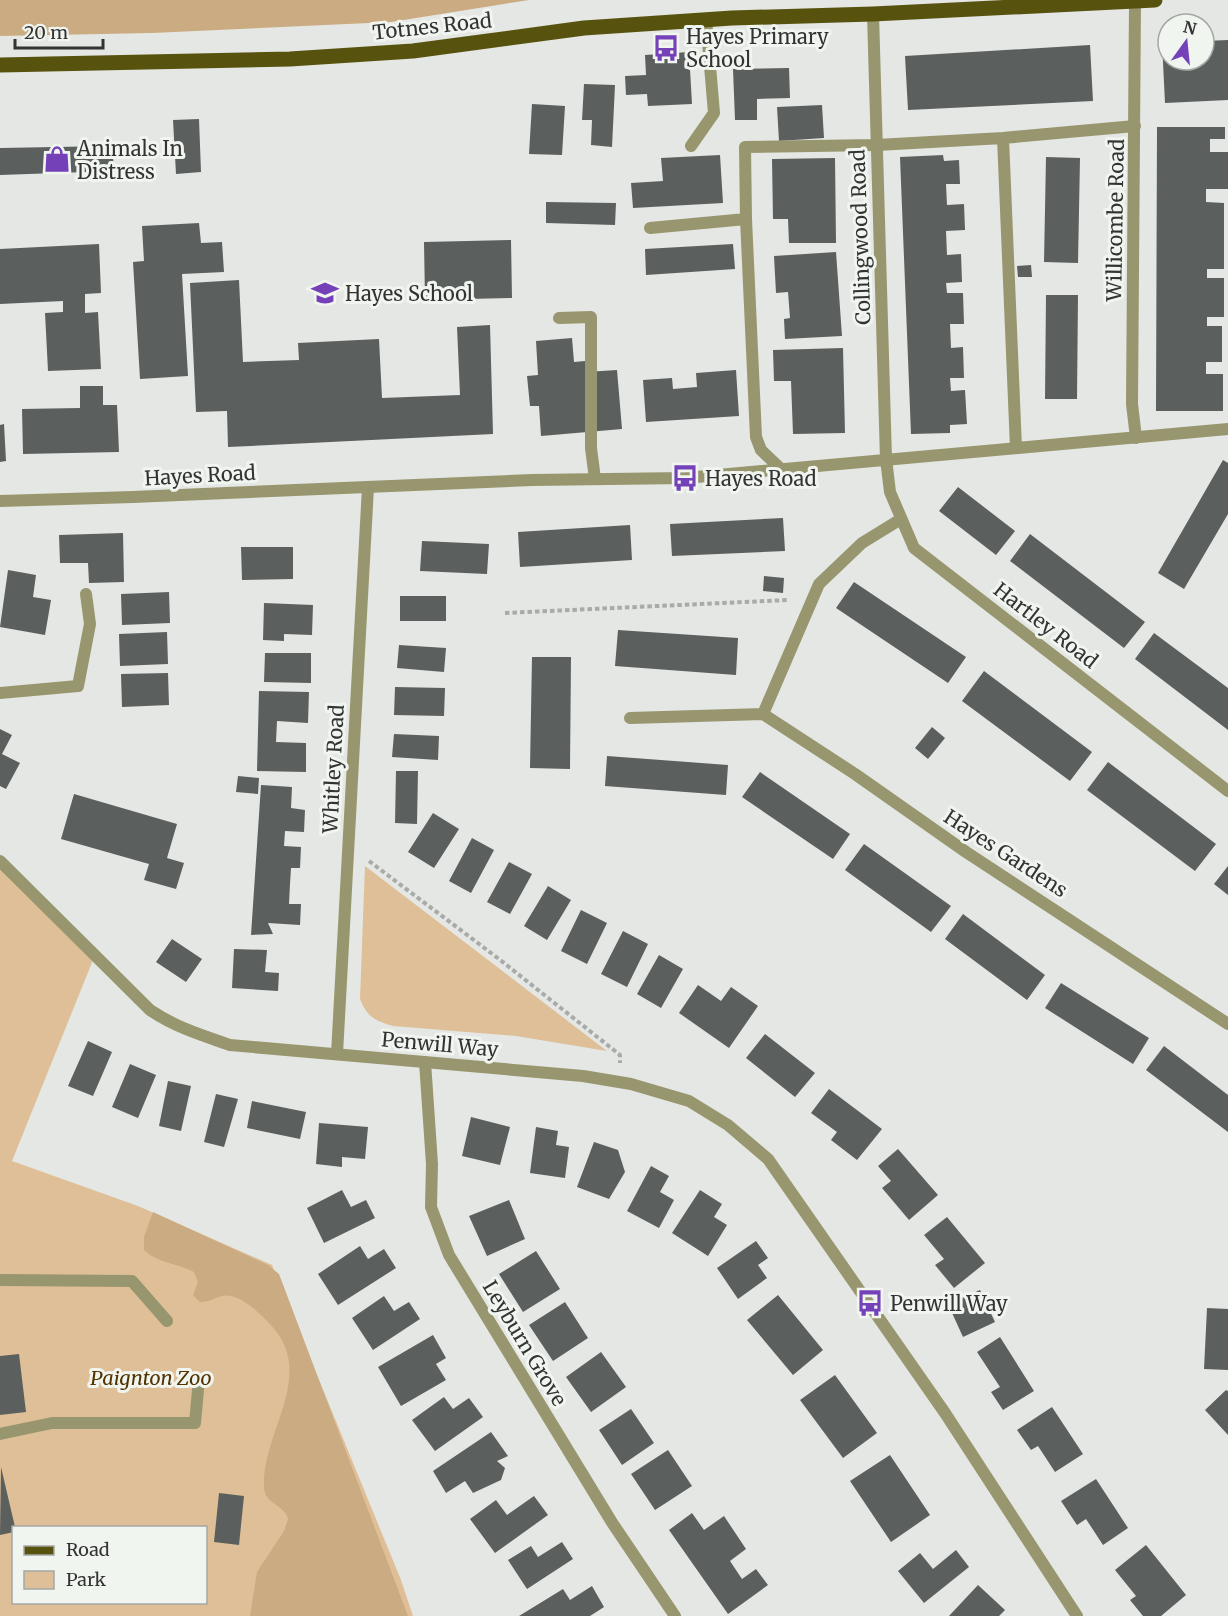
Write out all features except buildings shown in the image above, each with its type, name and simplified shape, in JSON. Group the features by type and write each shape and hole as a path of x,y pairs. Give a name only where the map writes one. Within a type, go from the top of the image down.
{"main road":[{"name":"Totnes Road","path":"0,65 290,59 402,52 584,28 706,20 1155,0"}],"street":[{"name":"Willicombe Road","path":"1135,2 1132,404 1136,438"},
{"name":"Collingwood Road","path":"873,14 886,459"},
{"path":"691,146 714,113 706,20"},
{"path":"781,469 761,450 756,437 745,147 877,145 1003,138 1135,126"},
{"path":"1003,138 1016,448"},
{"path":"650,228 746,219"},
{"path":"559,318 591,317 591,448 595,479"},
{"name":"Hayes Road","path":"0,501 532,480 685,478 1228,429"},
{"name":"Hartley Road","path":"886,459 890,492 914,548 1228,791"},
{"name":"Whitley Road","path":"337,1054 368,487"},
{"path":"630,718 763,714 819,584 862,543 902,519"},
{"path":"0,693 78,686 90,624 86,594"},
{"name":"Hayes Gardens","path":"763,714 855,774 966,852 1228,1024"},
{"name":"Penwill Way","path":"0,861 150,1010 169,1023 231,1045 583,1077 632,1084 689,1101 728,1125 768,1160 945,1413 1077,1616"},
{"name":"Leyburn Grove","path":"425,1062 432,1164 431,1207 450,1255 613,1524 675,1616"},
{"path":"0,1280 132,1281 168,1321"},
{"path":"0,1434 52,1423 195,1423 199,1379"}],"path":[{"path":"505,613 813,600"},
{"path":"348,857 365,859 499,959 620,1055 621,1083"}],"green space":[{"name":"Paignton Zoo","path":"0,861 95,955 12,1161 138,1206 272,1265 401,1580 413,1616 0,1616"},
{"path":"365,866 607,1051 516,1036 393,1026 372,1017 360,999"}],"shaded area":[{"path":"0,0 529,0 391,22 152,33 0,36"},
{"path":"153,1212 268,1265 279,1274 408,1616 250,1616 257,1572 284,1531 288,1519 283,1510 268,1498 264,1488 265,1467 289,1382 289,1361 283,1341 251,1306 227,1295 200,1302 193,1295 198,1282 194,1272 155,1258 144,1250 144,1237"}],"place":[{"name":"Hayes Primary School","path":"666,48"},
{"name":"Animals In Distress","path":"57,159"},
{"name":"Hayes School","path":"325,293"},
{"name":"Hayes Road","path":"685,478"},
{"name":"Penwill Way","path":"870,1303"}]}
